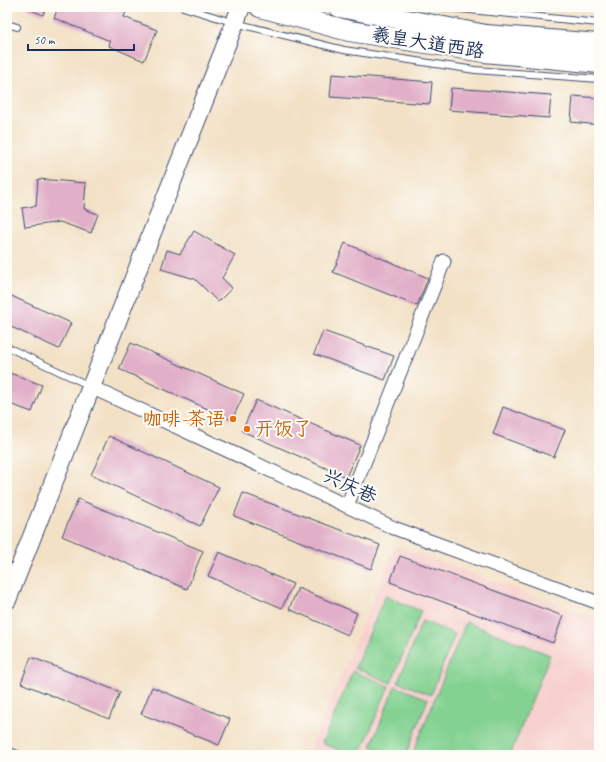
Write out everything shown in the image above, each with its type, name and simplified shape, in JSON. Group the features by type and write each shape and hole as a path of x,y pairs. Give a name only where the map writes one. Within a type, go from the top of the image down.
{"main road":[{"name":"羲皇大道西路","path":"260,7 349,31 484,52 599,63"},
{"name":"羲皇大道西路","path":"339,7 486,34 599,44"},
{"path":"7,600 238,15"}],"street":[{"path":"347,506 444,261"},
{"name":"兴庆巷","path":"91,387 394,528 599,603"}],"lane":[{"path":"184,7 238,15 344,50 475,70 599,79"},
{"path":"440,7 599,23"},
{"path":"7,24 17,27"},
{"path":"7,347 91,387"}],"shaded area":[{"path":"396,545 599,620 599,755 321,755 309,751"}],"green space":[{"path":"385,596 421,611 391,683 355,668"},
{"path":"422,621 455,634 431,695 398,682"},
{"path":"466,622 550,655 510,755 412,755"},
{"path":"353,671 389,686 360,755 352,755 322,743"},
{"path":"395,686 428,699 406,755 393,755 371,746"}],"building":[{"path":"24,7 46,7 43,15"},
{"path":"58,7 114,7 126,12 124,17 157,30 144,61 109,46 110,41 54,18"},
{"path":"332,74 432,82 430,104 330,97"},
{"path":"451,88 551,95 549,118 449,110"},
{"path":"573,96 599,98 599,125 571,122"},
{"path":"38,179 86,183 84,209 98,214 91,233 60,222 25,227 22,208 36,206"},
{"path":"194,231 235,255 222,278 232,288 218,302 195,279 161,269 167,250 180,254"},
{"path":"345,243 428,278 417,306 333,272"},
{"path":"7,294 71,323 59,349 7,325"},
{"path":"323,331 394,356 385,380 314,354"},
{"path":"131,343 244,394 232,420 119,369"},
{"path":"7,372 42,385 32,412 7,403"},
{"path":"256,400 360,445 346,477 242,431"},
{"path":"503,407 565,430 554,457 493,434"},
{"path":"109,436 219,487 200,526 91,475"},
{"path":"243,493 380,545 371,569 234,516"},
{"path":"78,499 203,551 187,589 62,536"},
{"path":"219,552 293,584 282,608 208,576"},
{"path":"400,556 563,616 553,643 390,582"},
{"path":"298,588 357,613 348,635 289,609"},
{"path":"31,657 120,692 109,719 21,683"},
{"path":"152,687 230,719 219,745 141,714"},
{"path":"9,747 30,755 7,755"}],"place":[{"name":"咖啡-茶语","path":"233,419"},
{"name":"开饭了","path":"247,429"}]}
